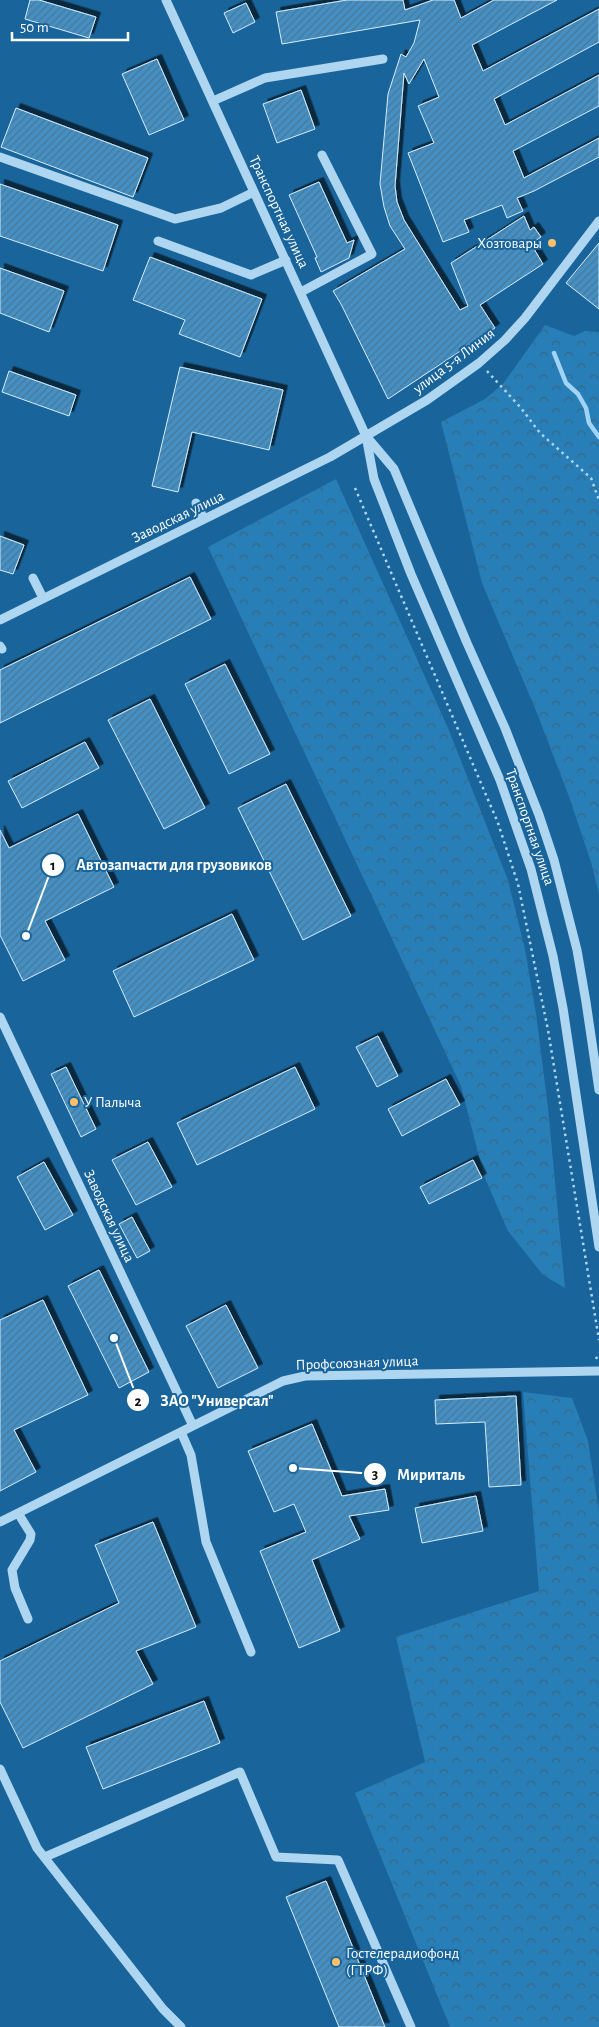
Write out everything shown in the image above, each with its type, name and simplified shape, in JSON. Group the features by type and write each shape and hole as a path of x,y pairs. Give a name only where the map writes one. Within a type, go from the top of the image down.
{"street":[{"name":"Транспортная улица","path":"166,0 366,436 377,488 411,574 500,780 531,868 552,948 564,1008 599,1247"},
{"path":"213,102 265,78 383,59"},
{"path":"301,292 372,254 322,155"},
{"path":"0,157 175,220 220,208 254,192"},
{"name":"улица 5-я Линия","path":"366,436 427,400 479,363 505,340 525,318 599,221"},
{"path":"158,241 251,275 286,260"},
{"name":"Транспортная улица","path":"366,436 394,469 505,728 539,815 557,870 577,950 599,1090"},
{"name":"Заводская улица","path":"0,620 330,457 366,436"},
{"path":"196,503 204,519"},
{"path":"33,578 44,598"},
{"name":"Заводская улица","path":"0,1018 193,1426"},
{"name":"Профсоюзная улица","path":"0,1522 283,1381 305,1376 599,1371"},
{"path":"181,1432 191,1454 206,1542 251,1652"},
{"path":"18,1513 32,1534 12,1570 14,1588 28,1619"},
{"path":"0,1769 37,1848 164,2009 181,2027"},
{"path":"45,1857 240,1772 276,1857 338,1860 411,2027"}],"path":[{"path":"479,363 522,408 540,433 590,478 599,500"},
{"path":"355,488 498,823 518,884 548,1030 599,1340"}],"green space":[{"path":"545,325 574,336 585,331 599,332 599,894 591,862 568,794 537,713 482,583 441,422 485,399 503,384"},
{"path":"336,479 448,728 508,880 525,949 536,1014 548,1107 565,1288 543,1275 508,1231 484,1176 461,1086 208,547"},
{"path":"523,1392 572,1398 588,1441 599,1511 599,2027 450,2027 355,1793 425,1762 396,1637 539,1591"}],"building":[{"path":"30,0 39,0 96,17 89,38 25,19"},
{"path":"347,0 403,0 405,10 433,0 454,0 461,18 494,0 557,0 472,45 483,71 599,9 599,42 494,99 505,125 599,75 599,106 513,151 524,178 599,138 599,157 517,198 523,211 507,218 502,205 464,220 469,232 443,242 408,153 434,143 418,106 439,97 424,59 409,84 404,73 395,186 397,202 404,220 460,310 468,306 451,263 524,216 530,230 534,227 541,237 531,244 543,264 480,305 495,328 388,399 333,291 405,249 390,226 380,184 388,94 401,54 406,57 414,43 420,20 282,44 276,12"},
{"path":"246,3 255,22 233,33 224,13"},
{"path":"157,59 184,120 149,135 122,74"},
{"path":"301,90 315,129 277,143 263,104"},
{"path":"16,108 148,158 133,197 1,147"},
{"path":"319,182 347,243 354,240 349,258 321,272 315,258 317,257 289,195"},
{"path":"0,184 118,225 103,271 0,236"},
{"path":"599,243 599,309 566,283"},
{"path":"150,257 262,299 240,357 179,334 185,320 133,300"},
{"path":"0,268 64,291 49,332 0,313"},
{"path":"180,367 283,390 269,450 192,432 178,492 152,486"},
{"path":"9,371 76,395 69,416 2,392"},
{"path":"0,536 24,545 13,574 0,570"},
{"path":"190,577 211,619 0,723 0,670"},
{"path":"225,664 270,754 229,774 185,684"},
{"path":"150,699 205,808 164,829 108,720"},
{"path":"85,742 99,768 22,808 8,781"},
{"path":"286,784 351,916 303,940 238,808"},
{"path":"78,814 114,887 45,921 65,960 23,981 0,935 0,830 9,848"},
{"path":"232,914 254,960 134,1017 113,971"},
{"path":"378,1036 398,1076 377,1087 356,1047"},
{"path":"66,1067 96,1129 81,1137 51,1074"},
{"path":"295,1067 315,1109 197,1165 177,1123"},
{"path":"446,1079 460,1105 402,1136 388,1109"},
{"path":"148,1142 172,1187 136,1205 112,1160"},
{"path":"473,1160 482,1178 429,1204 420,1187"},
{"path":"44,1162 73,1215 45,1230 17,1177"},
{"path":"132,1217 150,1251 137,1258 119,1224"},
{"path":"99,1270 149,1372 119,1388 68,1286"},
{"path":"43,1300 88,1395 14,1430 36,1472 0,1491 0,1320"},
{"path":"226,1305 258,1368 218,1388 186,1326"},
{"path":"516,1396 521,1485 489,1487 485,1422 436,1424 435,1400"},
{"path":"312,1424 342,1496 385,1489 389,1510 349,1516 360,1539 312,1560 340,1631 299,1648 260,1551 306,1532 294,1504 274,1512 248,1451"},
{"path":"476,1496 483,1531 422,1543 415,1508"},
{"path":"153,1522 196,1627 136,1651 153,1684 23,1748 0,1702 0,1661 119,1603 95,1545"},
{"path":"204,1701 220,1743 103,1789 86,1747"},
{"name":"Гостелерадиофонд (ГТРФ)","path":"326,1881 385,2027 339,2027 286,1897"}],"waterway":[{"path":"554,353 566,383 578,394 586,408 589,423 599,437"}],"place":[{"name":"Хозтовары","path":"552,243"},
{"name":"Автозапчасти для грузовиков","path":"26,936"},
{"name":"У Палыча","path":"74,1102"},
{"name":"ЗАО \"Универсал\"","path":"114,1338"},
{"name":"Мириталь","path":"293,1468"},
{"name":"Гостелерадиофонд (ГТРФ)","path":"336,1962"}]}
